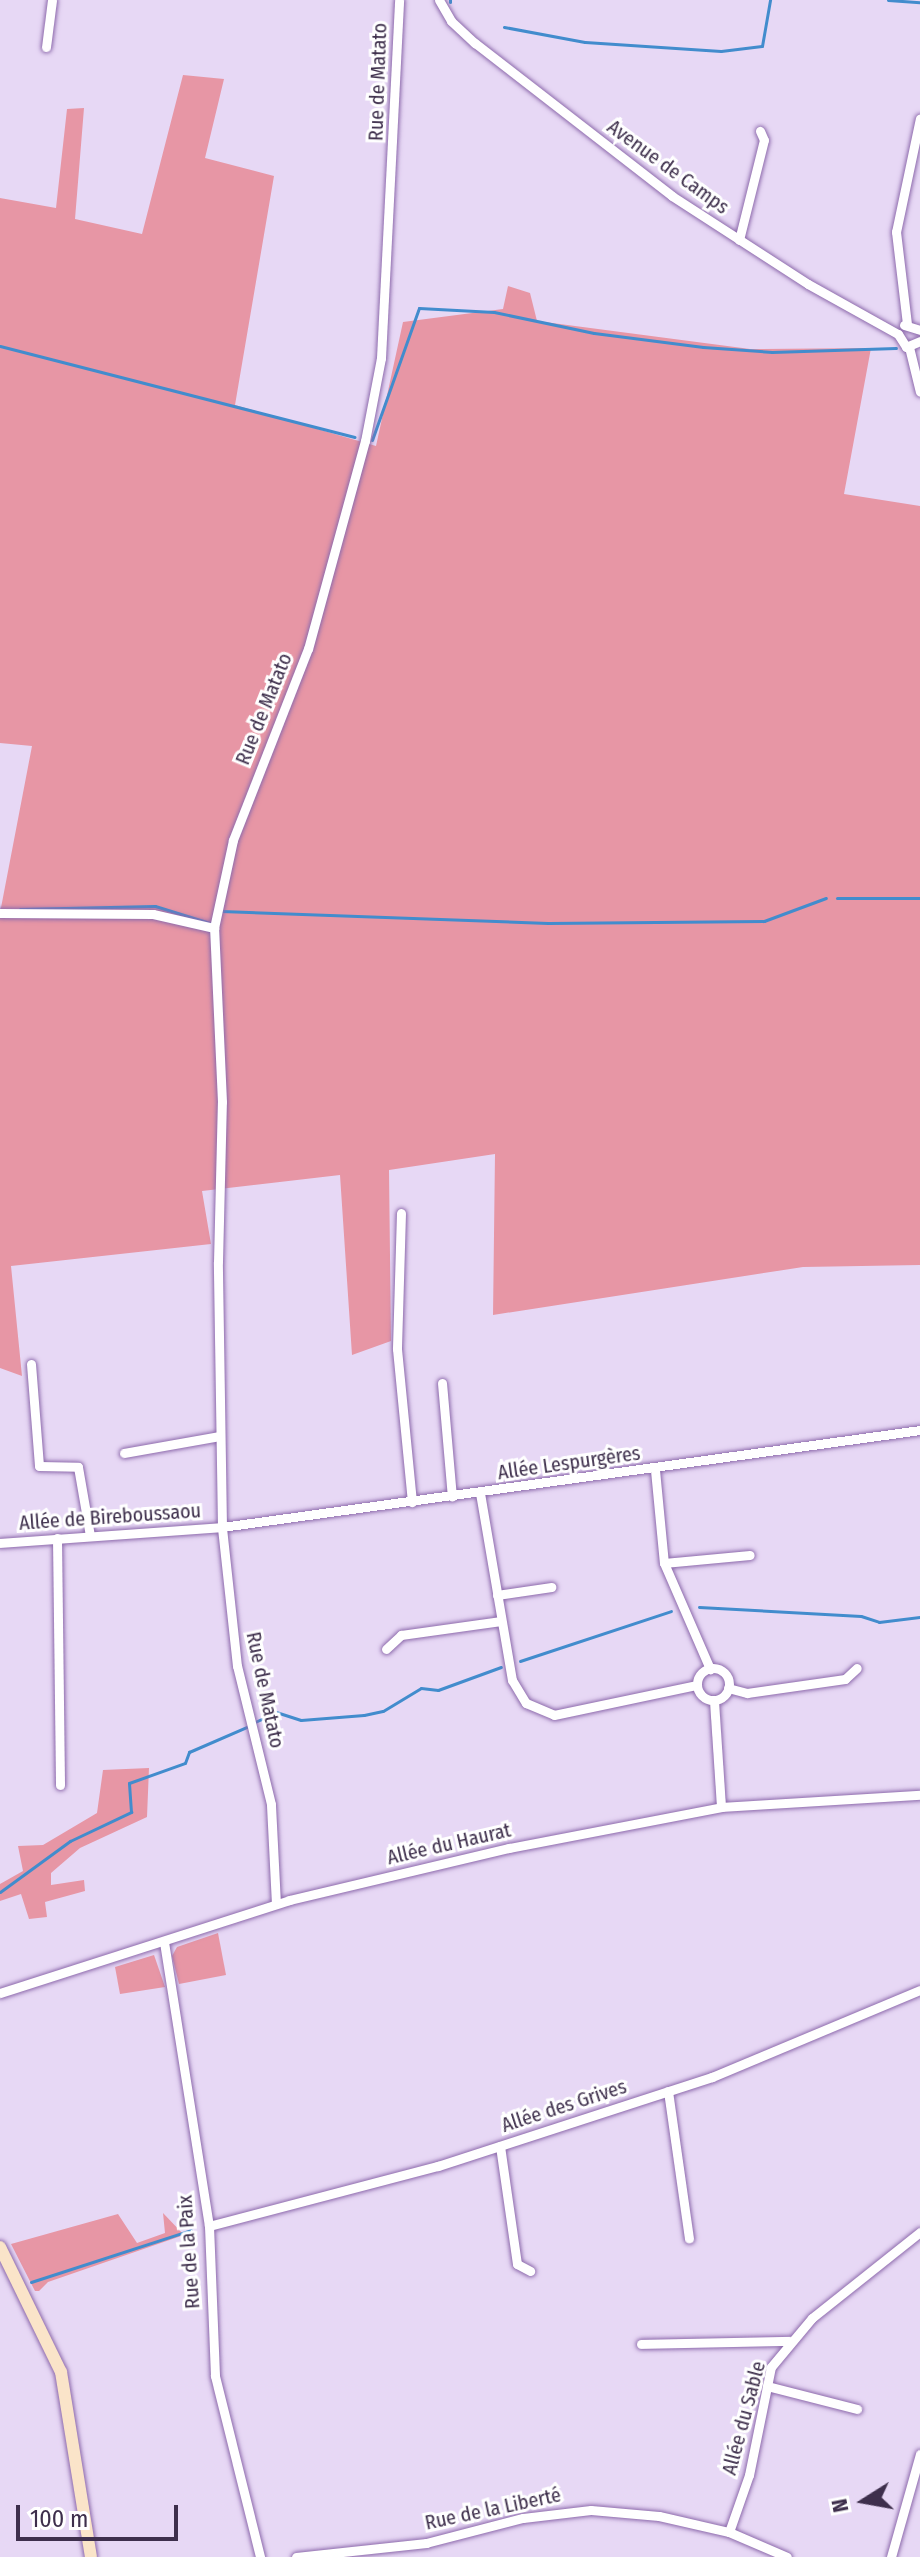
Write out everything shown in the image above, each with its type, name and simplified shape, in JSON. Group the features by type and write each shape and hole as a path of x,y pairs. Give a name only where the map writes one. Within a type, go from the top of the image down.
{"main road":[{"path":"0,2247 61,2372 91,2557"}],"street":[{"path":"46,47 52,0"},
{"name":"Rue de Matato","path":"276,1904 271,1804 256,1729 237,1666 222,1527 219,1436 222,1102 214,928 233,840 308,649 365,441 381,358 399,0"},
{"name":"Avenue de Camps","path":"439,0 451,21 475,43 672,196 739,240 898,334 909,347"},
{"path":"898,334 907,324 896,232 920,118"},
{"path":"739,240 764,140 760,131"},
{"path":"907,324 920,330"},
{"path":"920,341 909,347 920,392"},
{"path":"0,913 153,914 214,928"},
{"path":"401,1213 397,1349 412,1502"},
{"path":"31,1364 39,1466 78,1467 90,1536"},
{"path":"442,1383 452,1497"},
{"name":"Allée Lespurgères","path":"222,1527 655,1470 920,1430"},
{"path":"124,1453 219,1436"},
{"path":"655,1470 664,1563 710,1669"},
{"path":"480,1493 508,1660 526,1703 554,1715 696,1685 710,1669"},
{"name":"Allée de Bireboussaou","path":"0,1543 222,1527"},
{"path":"57,1538 60,1785"},
{"path":"664,1563 750,1555"},
{"path":"497,1595 551,1587"},
{"path":"386,1649 401,1635 501,1621"},
{"path":"728,1688 747,1693 845,1679 857,1668"},
{"path":"710,1669 722,1671 728,1688"},
{"path":"696,1685 704,1699 714,1701"},
{"path":"714,1701 728,1688"},
{"path":"714,1701 721,1807"},
{"name":"Allée du Haurat","path":"0,1993 276,1904 482,1854 721,1807 920,1795"},
{"name":"Rue de la Paix","path":"164,1942 209,2226 215,2376 260,2557"},
{"name":"Allée des Grives","path":"209,2226 500,2146 668,2091 920,1990"},
{"path":"668,2091 689,2239"},
{"path":"500,2146 517,2264 530,2271"},
{"name":"Allée du Sable","path":"729,2532 749,2475 771,2367 789,2341 920,2232"},
{"path":"641,2344 789,2341"},
{"path":"767,2386 857,2409"},
{"path":"891,2557 920,2454"},
{"name":"Rue de la Liberté","path":"296,2557 426,2543 523,2518 591,2510 659,2516 729,2532 787,2557"}],"shaded area":[{"path":"183,75 224,79 205,158 274,176 235,405 376,446 403,322 503,309 508,286 530,293 537,321 750,349 871,348 844,494 920,506 920,1265 803,1267 493,1315 495,1154 389,1170 391,1341 352,1355 340,1175 202,1191 211,1244 11,1266 22,1376 0,1368 0,913 32,746 0,743 0,198 56,208 67,109 84,108 75,219 142,234"},
{"path":"149,1768 147,1817 80,1848 51,1873 51,1885 84,1880 85,1891 45,1902 47,1917 29,1919 21,1894 0,1901 0,1884 23,1871 18,1846 43,1845 97,1813 103,1770"},
{"path":"218,1933 226,1975 179,1984 172,1956 177,1947"},
{"path":"154,1955 165,1987 120,1994 115,1967"},
{"path":"163,2213 184,2235 48,2282 39,2291 35,2291 11,2244 118,2214 137,2243 165,2233"}],"waterway":[{"path":"504,27 585,42 721,51 762,46 770,0"},
{"path":"888,0 920,2"},
{"path":"372,440 419,308 494,312 594,333 703,347 772,352 896,348"},
{"path":"0,346 354,437"},
{"path":"221,911 548,923 764,921 826,898"},
{"path":"837,898 920,898"},
{"path":"20,909 155,906 210,923"},
{"path":"699,1607 861,1616 879,1622 920,1617"},
{"path":"520,1661 671,1611"},
{"path":"255,1722 276,1712 301,1720 383,1711 421,1688 438,1690 501,1667"},
{"path":"0,1892 70,1841 131,1812 129,1783 185,1763 189,1752 249,1726"},
{"path":"31,2282 191,2230"}]}
